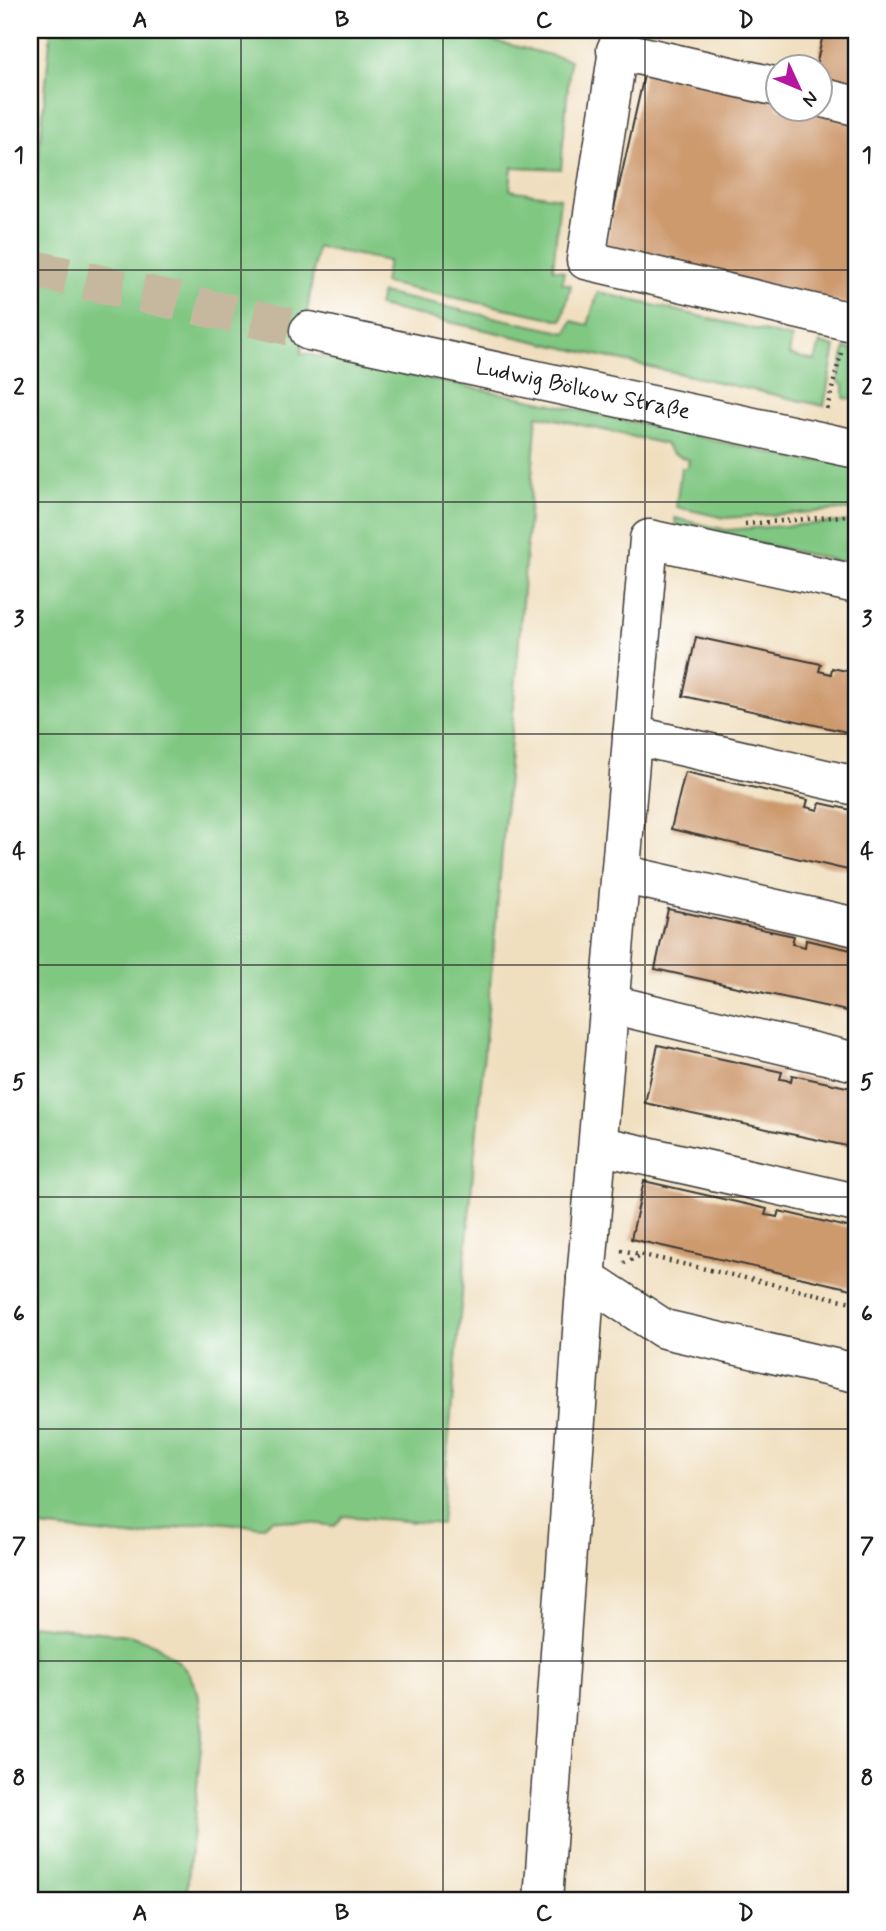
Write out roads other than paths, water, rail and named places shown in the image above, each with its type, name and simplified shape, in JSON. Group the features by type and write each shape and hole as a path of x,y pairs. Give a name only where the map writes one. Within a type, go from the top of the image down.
{"street":[{"path":"764,83 619,40 586,260 853,323"},
{"path":"834,100 856,106"},
{"name":"Ludwig Bölkow Straße","path":"309,331 856,449"},
{"path":"543,1901 585,1291 649,539 856,584"},
{"path":"632,735 856,786"},
{"path":"621,874 856,927"},
{"path":"610,1004 856,1062"},
{"path":"597,1145 856,1203"},
{"path":"585,1291 664,1329 856,1373"}],"tunnel":[{"path":"30,268 309,331"}]}
